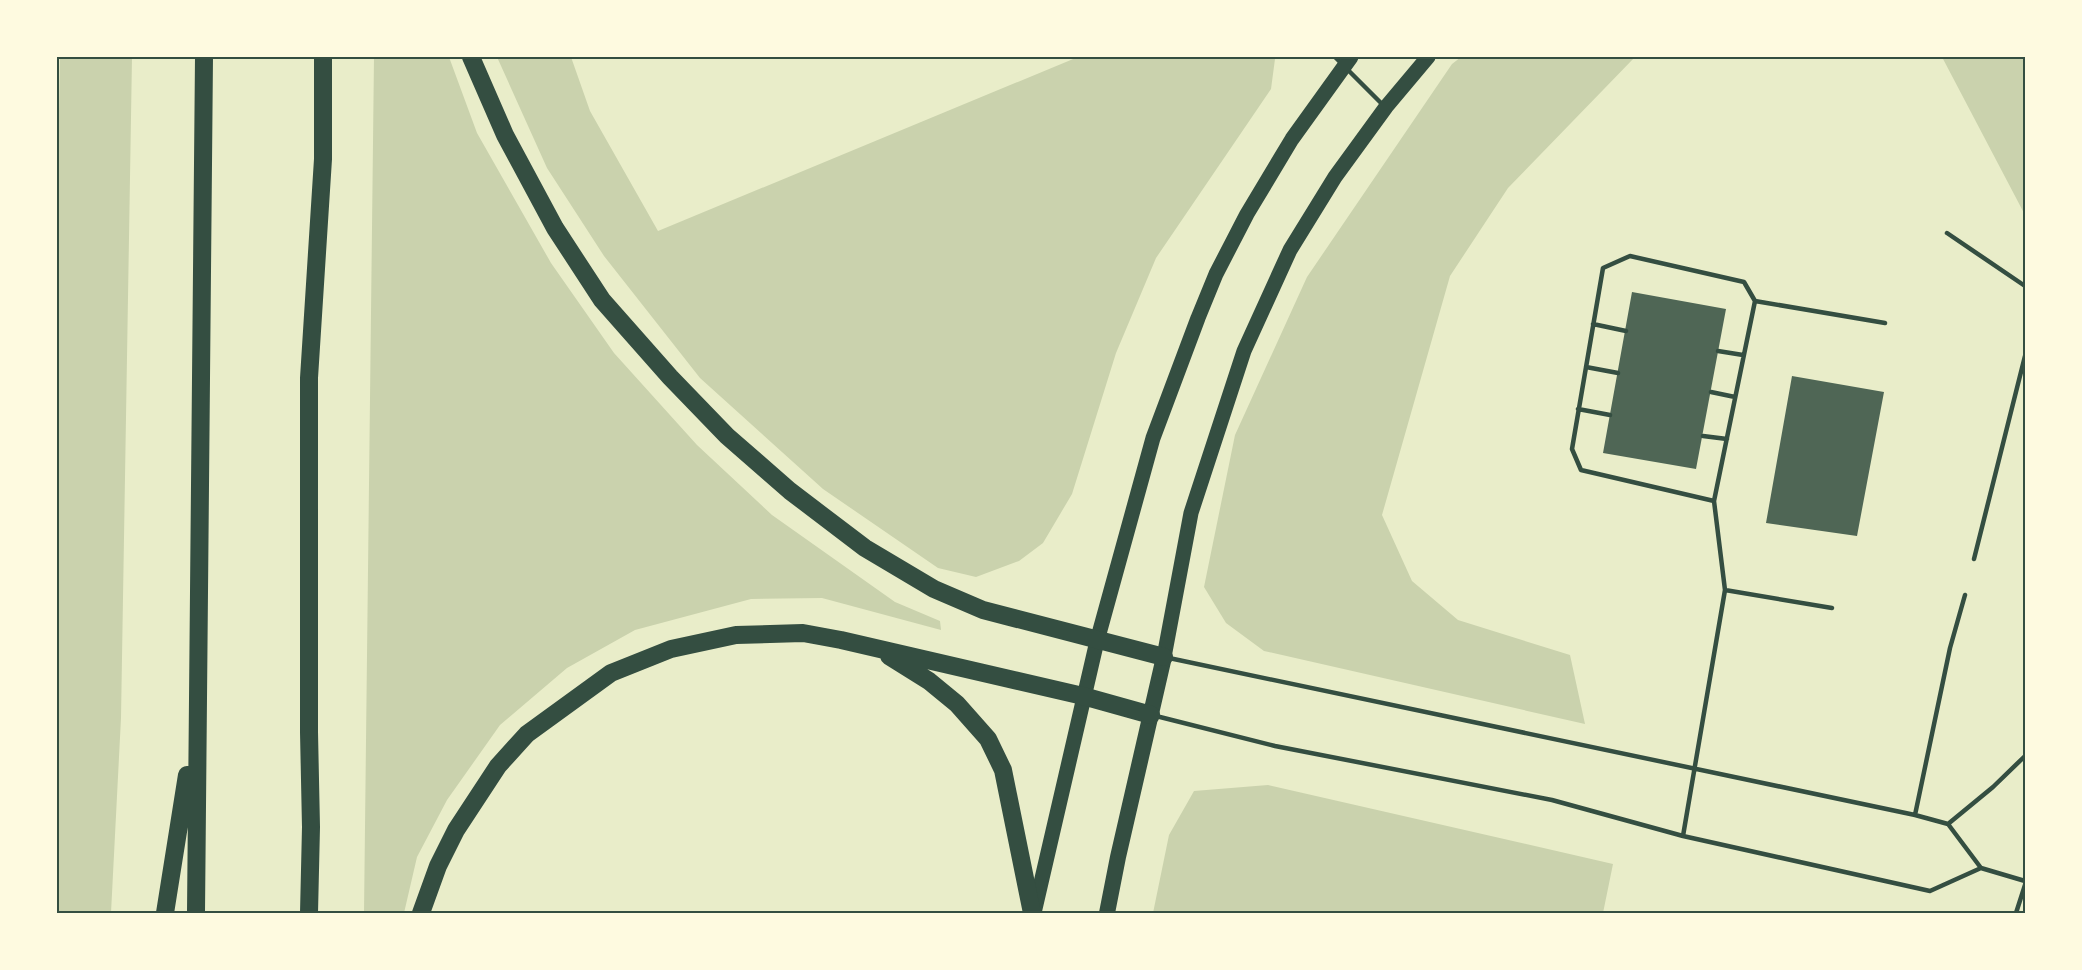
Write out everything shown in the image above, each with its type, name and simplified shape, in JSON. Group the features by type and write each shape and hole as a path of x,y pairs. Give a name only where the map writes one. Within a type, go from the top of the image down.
{"highway":[{"path":"196,913 196,717 204,57"},
{"path":"309,913 311,827 309,378 323,159 323,57"},
{"path":"471,57 505,135 544,207 602,300 670,377 727,436 790,491 865,548 934,590 983,610 1164,657 1107,913"},
{"path":"421,913 438,866 456,830 498,766 527,734 611,673 671,649 736,635 802,633 1083,696 1151,715"},
{"path":"878,649 936,687 957,704 988,739 1004,770 1033,913"},
{"path":"165,913 196,717"}],"main road":[{"path":"1164,657 1191,513 1244,351 1290,250 1335,177 1386,107 1428,57"},
{"path":"1033,913 1083,696 1153,438 1216,274 1247,214 1343,60"}],"lane":[{"path":"1343,60 1386,107"},
{"path":"1947,233 2025,286"},
{"path":"1683,836 1725,590 1714,501 1755,301 1744,282 1630,256 1603,268 1572,449 1581,470 1714,501"},
{"path":"1755,301 1885,322"},
{"path":"1593,324 1626,331"},
{"path":"1718,351 1743,355"},
{"path":"1974,560 2025,356"},
{"path":"1586,367 1618,373"},
{"path":"1711,392 1735,397"},
{"path":"1578,409 1610,415"},
{"path":"1703,436 1727,439"},
{"path":"1725,590 1832,608"},
{"path":"1916,815 1950,648 1965,595"},
{"path":"1164,657 1916,815 1948,824 1981,868 2025,883 2016,913"},
{"path":"1151,715 1275,746 1552,800 1683,836 1930,891 1981,868"},
{"path":"1948,824 1993,787 2025,756"}],"green space":[{"path":"60,57 132,57 121,718 111,913 57,913 57,221"},
{"path":"374,57 449,57 477,133 551,263 614,353 697,445 772,515 895,602 940,621 941,630 822,598 751,599 635,630 567,668 500,725 447,800 417,857 404,913 364,913"},
{"path":"497,57 571,57 590,111 658,231 1078,57 1274,57 1275,59 1271,89 1156,258 1116,353 1072,494 1043,543 1019,561 976,577 938,568 823,489 700,378 604,256 547,168"},
{"path":"1461,57 1635,57 1508,188 1450,276 1382,515 1412,581 1458,620 1570,655 1585,724 1264,651 1226,623 1204,587 1235,435 1307,277 1452,64"},
{"path":"1942,57 2025,57 2025,215"},
{"path":"1268,785 1613,864 1603,913 1153,913 1169,835 1194,791"}],"building":[{"path":"1632,292 1726,309 1696,469 1603,453"},
{"path":"1792,376 1884,392 1857,536 1766,523"}]}
